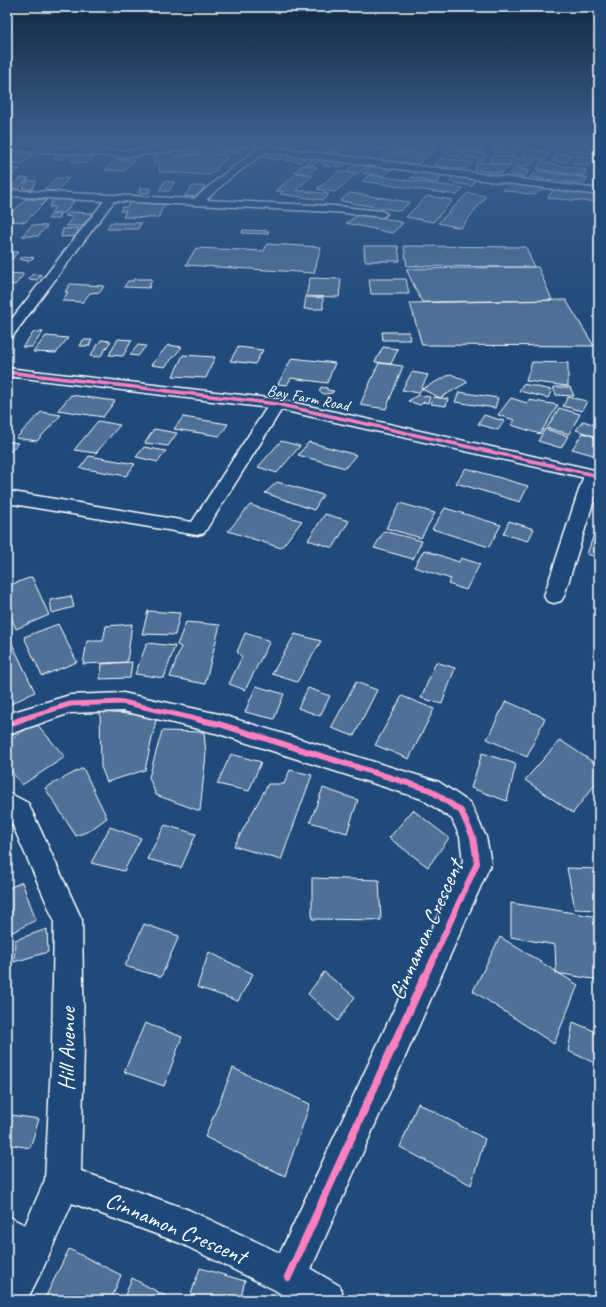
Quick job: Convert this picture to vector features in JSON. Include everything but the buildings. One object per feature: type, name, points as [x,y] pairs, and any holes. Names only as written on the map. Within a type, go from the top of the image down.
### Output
[{"type":"street","points":[[7,334],[107,203]]},
{"type":"street","points":[[216,203],[334,209],[382,214]]},
{"type":"street","name":"Bay Farm Road","points":[[7,372],[277,404],[596,476]]},
{"type":"street","points":[[7,497],[197,529],[277,404]]},
{"type":"street","points":[[554,596],[596,476]]},
{"type":"street","name":"Cinnamon Crescent","points":[[7,725],[12,722],[70,704],[123,702],[219,724],[430,790],[461,811],[473,837],[478,863],[288,1277]]},
{"type":"street","name":"Hill Avenue","points":[[7,804],[19,812],[68,920],[68,1045],[63,1182],[19,1244],[7,1299]]},
{"type":"street","name":"Cinnamon Crescent","points":[[63,1182],[189,1228],[288,1277],[326,1300]]},
{"type":"cycle path","points":[[7,372],[277,404],[599,476]]},
{"type":"cycle path","points":[[7,725],[12,722],[70,704],[123,702],[219,724],[430,790],[461,811],[473,837],[477,863],[288,1277]]}]
